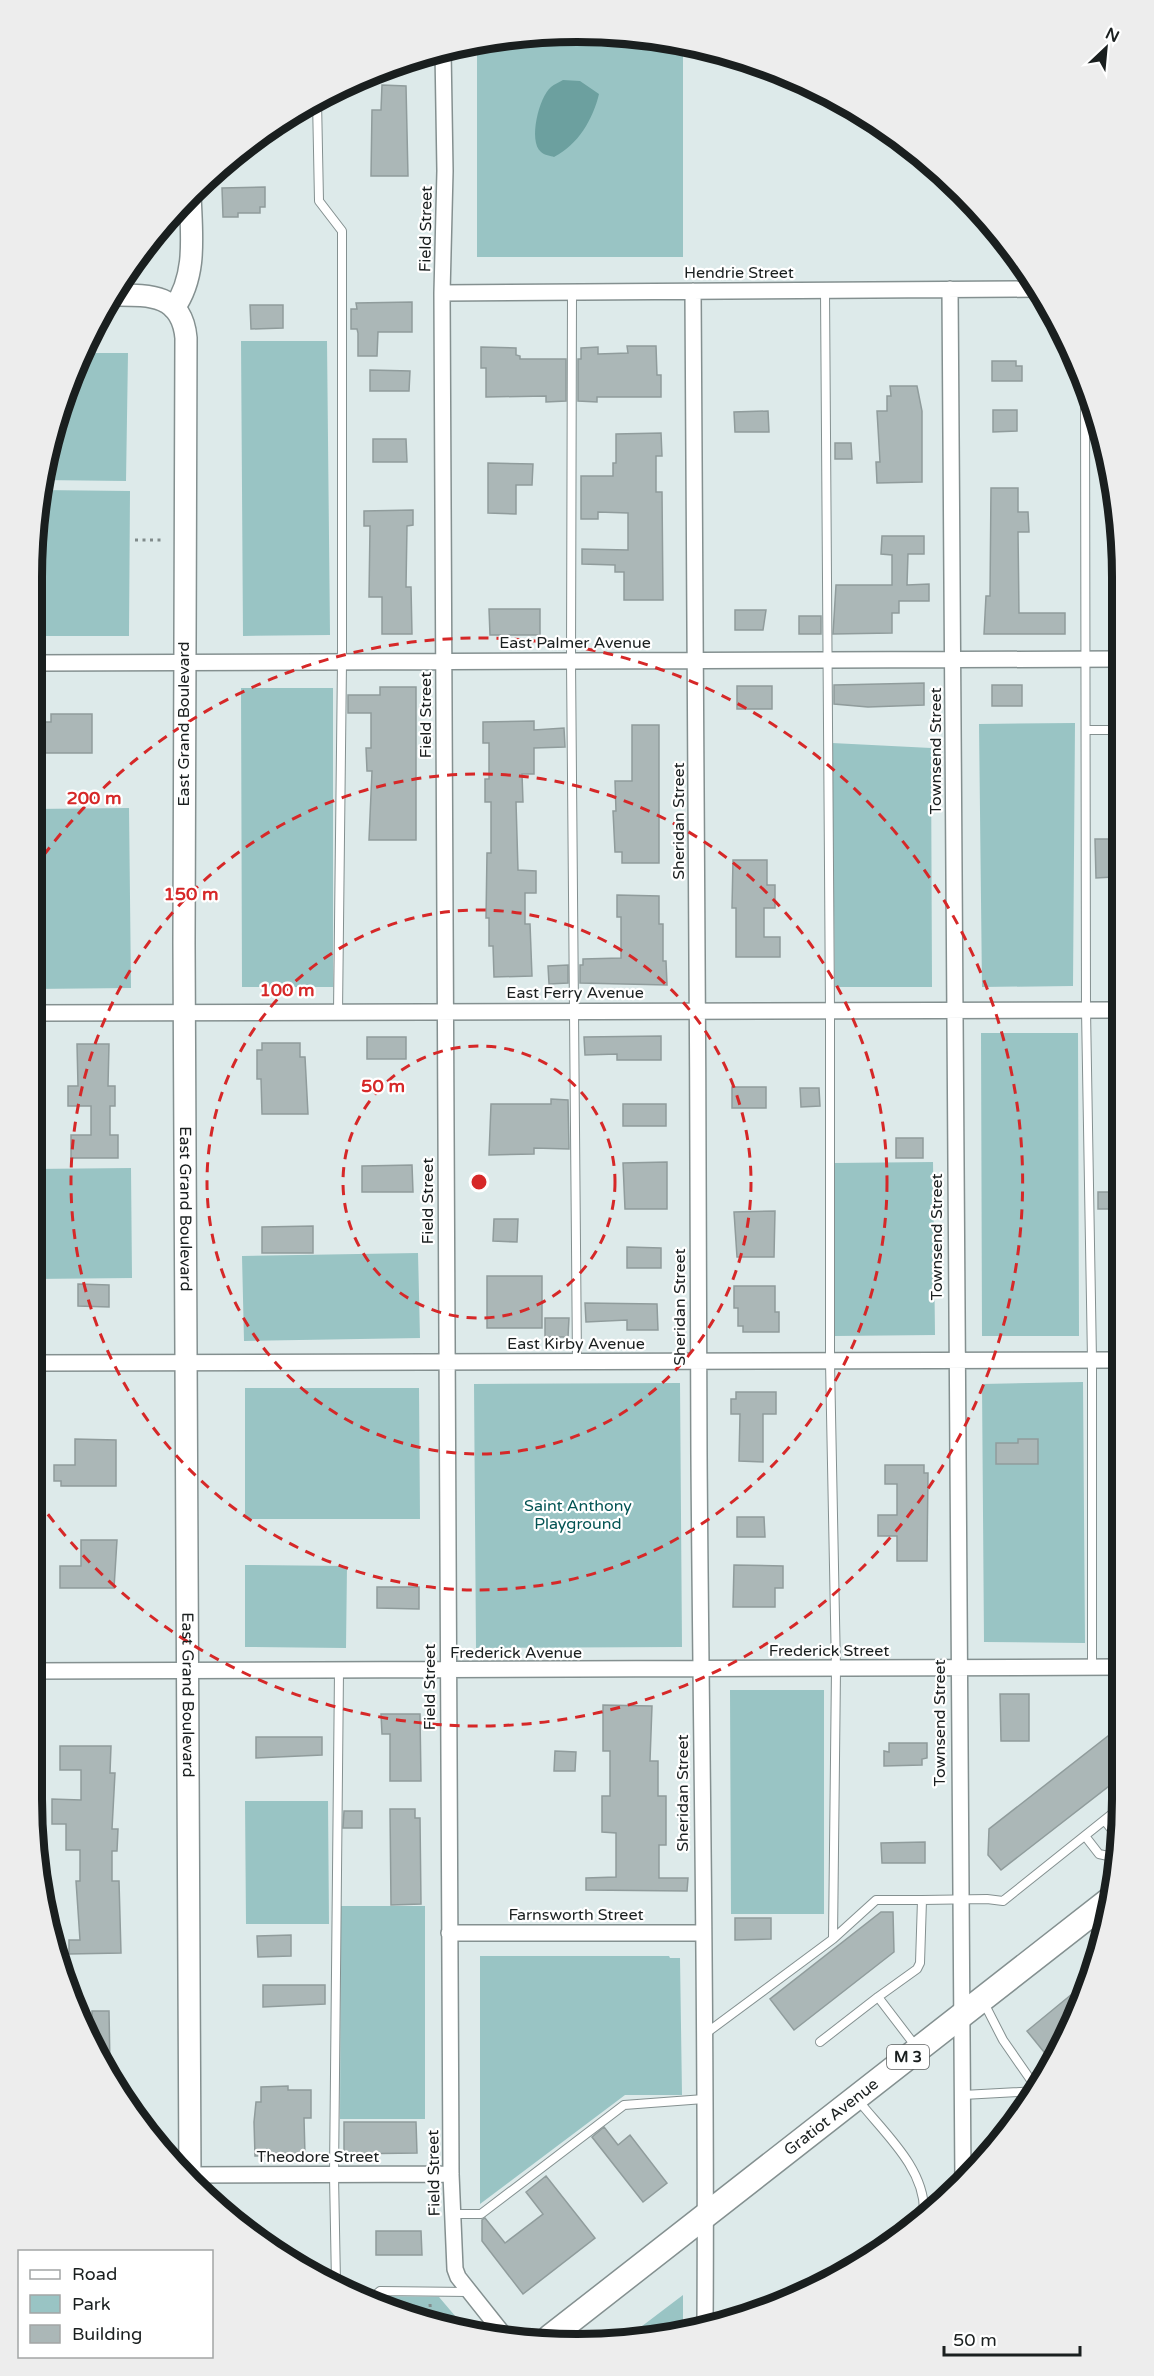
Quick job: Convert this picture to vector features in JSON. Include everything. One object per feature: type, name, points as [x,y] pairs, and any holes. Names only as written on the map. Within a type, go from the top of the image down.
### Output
[{"type":"main road","points":[[123,295],[153,296],[174,308],[189,275],[190,209]]},
{"type":"main road","name":"East Grand Boulevard","points":[[174,308],[182,320],[186,338],[184,662],[188,2166]]},
{"type":"main road","name":"Gratiot Avenue","points":[[555,2333],[1101,1906]]},
{"type":"street","name":"Field Street","points":[[443,59],[446,171],[442,292],[451,2174],[455,2269],[498,2328]]},
{"type":"street","name":"Townsend Street","points":[[950,289],[954,659],[959,1901],[973,2006],[963,2095],[963,2169]]},
{"type":"street","name":"Hendrie Street","points":[[442,292],[1027,289]]},
{"type":"street","name":"Sheridan Street","points":[[693,291],[697,660],[696,1011],[702,1933],[706,2157],[705,2318]]},
{"type":"street","name":"East Palmer Avenue","points":[[42,663],[1112,659]]},
{"type":"street","name":"East Ferry Avenue","points":[[42,1013],[1112,1010]]},
{"type":"street","name":"East Kirby Avenue","points":[[42,1363],[1112,1360]]},
{"type":"street","points":[[958,1668],[1112,1667]]},
{"type":"street","name":"Frederick Street","points":[[701,1670],[958,1668]]},
{"type":"street","name":"Frederick Avenue","points":[[188,1671],[701,1670]]},
{"type":"street","points":[[42,1671],[188,1671]]},
{"type":"street","name":"Farnsworth Street","points":[[450,1934],[702,1933]]},
{"type":"street","name":"Theodore Street","points":[[199,2177],[451,2174]]},
{"type":"lane","points":[[317,110],[319,201],[342,231],[342,662],[338,1012]]},
{"type":"lane","points":[[825,291],[830,1362],[836,1669],[833,1939]]},
{"type":"lane","points":[[572,292],[571,661],[576,1011],[577,1363]]},
{"type":"lane","points":[[1085,409],[1086,1010],[1092,1360],[1092,1668]]},
{"type":"lane","points":[[1086,730],[1112,730]]},
{"type":"lane","points":[[336,2277],[334,2175],[339,1671]]},
{"type":"lane","points":[[703,2035],[833,1939],[876,1900],[987,1899],[1003,1901],[1112,1815]]},
{"type":"lane","points":[[1105,1821],[1111,1829]]},
{"type":"lane","points":[[1085,1836],[1099,1854],[1108,1856]]},
{"type":"lane","points":[[820,2042],[917,1969],[920,1963],[922,1900]]},
{"type":"lane","points":[[878,1997],[918,2049]]},
{"type":"lane","points":[[973,2006],[1003,2040],[1031,2081]]},
{"type":"lane","points":[[963,2095],[1025,2091]]},
{"type":"lane","points":[[856,2098],[915,2172],[924,2206]]},
{"type":"lane","points":[[453,2214],[481,2214],[624,2105],[704,2099]]},
{"type":"lane","points":[[376,2295],[380,2291],[470,2292]]},
{"type":"path","points":[[135,540],[161,540]]},
{"type":"path","points":[[430,2302],[431,2314]]},
{"type":"green space","points":[[577,42],[612,43],[683,52],[683,257],[477,257],[477,51],[542,43]]},
{"type":"green space","points":[[241,341],[327,341],[330,635],[243,636]]},
{"type":"green space","points":[[91,353],[128,353],[126,481],[51,480],[70,405]]},
{"type":"green space","points":[[49,490],[130,491],[129,636],[42,636],[43,542]]},
{"type":"green space","points":[[241,688],[333,688],[333,987],[242,987]]},
{"type":"green space","points":[[1075,723],[1073,986],[982,987],[979,724]]},
{"type":"green space","points":[[832,743],[931,748],[932,987],[835,987]]},
{"type":"green space","points":[[129,808],[131,988],[42,989],[42,809]]},
{"type":"green space","points":[[981,1033],[1078,1033],[1079,1336],[982,1336]]},
{"type":"green space","points":[[933,1162],[935,1335],[835,1336],[835,1163]]},
{"type":"green space","points":[[131,1168],[132,1278],[42,1279],[42,1169]]},
{"type":"green space","points":[[418,1253],[420,1338],[244,1341],[242,1256]]},
{"type":"green space","points":[[1083,1382],[1085,1643],[984,1642],[982,1384]]},
{"type":"green space","name":"Saint Anthony Playground","points":[[680,1383],[682,1647],[476,1648],[474,1384]]},
{"type":"green space","points":[[245,1388],[419,1388],[420,1519],[245,1519]]},
{"type":"green space","points":[[245,1565],[347,1566],[346,1648],[245,1647]]},
{"type":"green space","points":[[730,1690],[824,1690],[824,1914],[731,1914]]},
{"type":"green space","points":[[245,1801],[328,1801],[329,1924],[246,1924]]},
{"type":"green space","points":[[341,1906],[425,1906],[425,2119],[340,2119]]},
{"type":"green space","points":[[480,1956],[669,1956],[680,1958],[682,2095],[625,2095],[480,2204]]},
{"type":"green space","points":[[683,2295],[683,2324],[637,2330]]},
{"type":"green space","points":[[381,2297],[439,2297],[459,2321],[405,2306]]},
{"type":"shaded area","points":[[563,80],[580,81],[599,94],[593,113],[583,130],[570,146],[554,157],[542,153],[537,146],[535,129],[539,109],[547,92]]},
{"type":"building","points":[[382,85],[406,86],[408,176],[371,176],[372,110],[381,110]]},
{"type":"building","points":[[265,187],[265,207],[260,207],[260,213],[238,213],[238,217],[223,217],[222,188]]},
{"type":"building","points":[[412,302],[412,332],[378,332],[377,356],[358,356],[357,329],[351,329],[351,309],[357,309],[356,303]]},
{"type":"building","points":[[250,305],[283,305],[283,328],[251,329]]},
{"type":"building","points":[[627,346],[656,346],[657,375],[661,375],[661,397],[597,397],[597,402],[578,401],[578,359],[581,359],[581,348],[598,347],[598,354],[628,353]]},
{"type":"building","points":[[481,347],[516,348],[516,355],[520,356],[520,359],[566,359],[566,401],[546,402],[546,396],[486,397],[486,368],[481,368]]},
{"type":"building","points":[[992,361],[1016,361],[1016,366],[1022,366],[1022,381],[992,381]]},
{"type":"building","points":[[370,370],[410,371],[409,391],[370,391]]},
{"type":"building","points":[[890,386],[917,386],[922,411],[922,482],[877,483],[876,462],[880,462],[877,411],[887,411],[887,396],[891,396]]},
{"type":"building","points":[[993,410],[1017,410],[1017,431],[993,432]]},
{"type":"building","points":[[768,411],[769,432],[735,432],[734,412]]},
{"type":"building","points":[[661,433],[662,456],[656,456],[656,492],[662,492],[663,600],[624,600],[624,572],[615,572],[615,565],[582,564],[582,549],[628,550],[628,513],[598,512],[598,519],[581,519],[581,476],[613,476],[613,463],[616,463],[616,434]]},
{"type":"building","points":[[373,439],[406,439],[407,462],[373,462]]},
{"type":"building","points":[[835,443],[851,443],[852,459],[835,459]]},
{"type":"building","points":[[488,463],[533,464],[532,485],[516,485],[516,514],[488,513]]},
{"type":"building","points":[[991,488],[1018,488],[1018,512],[1028,512],[1029,532],[1018,532],[1019,613],[1065,613],[1065,634],[984,634],[986,596],[990,596]]},
{"type":"building","points":[[413,510],[413,525],[407,526],[406,587],[411,587],[412,634],[382,634],[382,597],[369,597],[370,526],[364,526],[364,511]]},
{"type":"building","points":[[882,536],[924,536],[924,554],[908,554],[907,585],[929,584],[929,601],[899,601],[899,613],[892,613],[892,633],[833,634],[836,585],[892,585],[892,555],[881,554]]},
{"type":"building","points":[[489,609],[540,609],[540,635],[490,635]]},
{"type":"building","points":[[735,610],[766,610],[763,630],[735,630]]},
{"type":"building","points":[[799,616],[821,616],[821,634],[799,634]]},
{"type":"building","points":[[924,683],[924,705],[868,707],[834,704],[834,685]]},
{"type":"building","points":[[992,685],[1022,685],[1022,706],[992,706]]},
{"type":"building","points":[[737,686],[772,686],[772,709],[737,709]]},
{"type":"building","points":[[380,687],[416,687],[416,840],[369,840],[372,771],[367,771],[366,748],[371,748],[371,713],[348,713],[348,695],[380,695]]},
{"type":"building","points":[[51,714],[92,714],[92,753],[42,753],[42,722],[51,722]]},
{"type":"building","points":[[534,721],[534,730],[564,728],[565,747],[534,748],[534,774],[522,774],[523,802],[516,802],[518,870],[536,871],[536,893],[525,893],[525,924],[530,924],[532,976],[494,977],[493,946],[489,946],[489,918],[486,918],[487,853],[491,853],[491,802],[485,802],[485,779],[489,779],[489,743],[483,743],[483,722]]},
{"type":"building","points":[[632,725],[659,725],[659,863],[622,863],[622,852],[615,852],[613,811],[616,811],[615,781],[632,781]]},
{"type":"building","points":[[1095,839],[1112,839],[1112,877],[1096,878]]},
{"type":"building","points":[[733,860],[767,860],[767,885],[775,885],[775,908],[764,908],[764,937],[780,937],[780,957],[736,957],[736,908],[732,908]]},
{"type":"building","points":[[617,895],[659,896],[659,924],[663,924],[663,961],[666,961],[667,985],[580,983],[580,965],[583,965],[583,959],[621,958],[621,917],[617,917]]},
{"type":"building","points":[[568,965],[568,983],[549,984],[548,966]]},
{"type":"building","points":[[661,1036],[661,1060],[617,1060],[617,1054],[585,1055],[584,1037]]},
{"type":"building","points":[[367,1037],[406,1037],[406,1059],[367,1059]]},
{"type":"building","points":[[262,1043],[300,1043],[300,1057],[305,1057],[308,1114],[262,1114],[261,1079],[257,1079],[257,1050],[262,1050]]},
{"type":"building","points":[[77,1044],[109,1044],[108,1086],[115,1086],[115,1106],[110,1106],[110,1135],[118,1135],[118,1158],[71,1158],[71,1135],[91,1135],[91,1106],[68,1106],[68,1086],[78,1086]]},
{"type":"building","points":[[732,1087],[766,1087],[766,1108],[732,1108]]},
{"type":"building","points":[[800,1088],[819,1088],[820,1106],[801,1107]]},
{"type":"building","points":[[551,1099],[568,1100],[569,1149],[534,1148],[534,1154],[489,1155],[491,1104],[551,1104]]},
{"type":"building","points":[[623,1104],[666,1104],[666,1126],[623,1126]]},
{"type":"building","points":[[896,1138],[923,1138],[923,1158],[896,1158]]},
{"type":"building","points":[[667,1162],[667,1209],[625,1209],[623,1163]]},
{"type":"building","points":[[412,1165],[413,1192],[362,1192],[362,1166]]},
{"type":"building","points":[[1098,1192],[1112,1192],[1112,1209],[1098,1209]]},
{"type":"building","points":[[775,1211],[774,1257],[737,1257],[734,1212]]},
{"type":"building","points":[[494,1219],[518,1219],[517,1242],[493,1241]]},
{"type":"building","points":[[313,1226],[313,1253],[262,1253],[262,1227]]},
{"type":"building","points":[[627,1247],[661,1248],[661,1268],[627,1268]]},
{"type":"building","points":[[487,1276],[542,1276],[542,1328],[487,1328]]},
{"type":"building","points":[[78,1284],[109,1285],[109,1307],[78,1306]]},
{"type":"building","points":[[734,1286],[775,1286],[775,1312],[779,1312],[779,1332],[743,1332],[743,1326],[738,1326],[738,1308],[734,1308]]},
{"type":"building","points":[[585,1303],[657,1304],[658,1330],[627,1330],[627,1320],[586,1322]]},
{"type":"building","points":[[545,1318],[569,1318],[568,1337],[545,1337]]},
{"type":"building","points":[[736,1392],[776,1392],[776,1414],[763,1414],[763,1462],[739,1461],[740,1414],[731,1414],[731,1399],[736,1399]]},
{"type":"building","points":[[75,1439],[116,1440],[116,1486],[61,1486],[61,1481],[54,1481],[54,1465],[75,1465]]},
{"type":"building","points":[[1018,1439],[1038,1439],[1038,1464],[996,1464],[996,1443],[1018,1443]]},
{"type":"building","points":[[885,1465],[924,1465],[924,1473],[928,1473],[927,1561],[897,1561],[897,1536],[878,1536],[878,1515],[897,1515],[897,1484],[885,1484]]},
{"type":"building","points":[[737,1517],[764,1517],[765,1537],[737,1537]]},
{"type":"building","points":[[81,1540],[117,1540],[114,1588],[60,1588],[60,1566],[81,1566]]},
{"type":"building","points":[[734,1565],[783,1566],[783,1588],[775,1588],[775,1607],[733,1607]]},
{"type":"building","points":[[377,1587],[419,1587],[419,1609],[377,1608]]},
{"type":"building","points":[[1000,1694],[1029,1694],[1029,1741],[1001,1741]]},
{"type":"building","points":[[603,1705],[652,1706],[650,1761],[658,1761],[658,1796],[666,1796],[666,1845],[659,1845],[659,1878],[688,1878],[687,1891],[586,1890],[586,1878],[616,1877],[616,1833],[602,1832],[602,1796],[610,1796],[610,1751],[603,1751]]},
{"type":"building","points":[[381,1714],[420,1714],[421,1781],[390,1781],[390,1734],[382,1734]]},
{"type":"building","points":[[1112,1733],[1112,1784],[1001,1870],[988,1855],[989,1829]]},
{"type":"building","points":[[256,1737],[322,1737],[322,1755],[256,1758]]},
{"type":"building","points":[[889,1743],[927,1743],[927,1758],[922,1759],[922,1765],[884,1766],[884,1751],[889,1752]]},
{"type":"building","points":[[60,1746],[111,1746],[110,1773],[115,1773],[112,1829],[118,1829],[117,1851],[112,1851],[112,1881],[119,1881],[121,1953],[69,1954],[69,1940],[80,1940],[76,1881],[80,1881],[80,1850],[66,1850],[66,1824],[52,1824],[52,1799],[81,1800],[81,1770],[60,1770]]},
{"type":"building","points":[[555,1751],[576,1752],[575,1771],[554,1771]]},
{"type":"building","points":[[390,1809],[415,1809],[415,1818],[420,1818],[421,1904],[391,1905]]},
{"type":"building","points":[[344,1811],[362,1811],[362,1828],[343,1828]]},
{"type":"building","points":[[925,1842],[925,1863],[882,1863],[881,1843]]},
{"type":"building","points":[[881,1912],[893,1912],[894,1952],[794,2030],[770,1999]]},
{"type":"building","points":[[735,1918],[771,1918],[771,1939],[735,1940]]},
{"type":"building","points":[[291,1935],[291,1956],[258,1957],[257,1936]]},
{"type":"building","points":[[263,1985],[325,1985],[325,2004],[263,2007]]},
{"type":"building","points":[[1076,1990],[1046,2055],[1027,2031]]},
{"type":"building","points":[[92,2011],[109,2011],[110,2059],[97,2036],[92,2021]]},
{"type":"building","points":[[288,2086],[288,2090],[311,2090],[311,2118],[304,2118],[305,2155],[255,2156],[254,2122],[256,2102],[261,2102],[261,2087]]},
{"type":"building","points":[[344,2122],[416,2122],[417,2153],[344,2154]]},
{"type":"building","points":[[604,2127],[618,2145],[630,2135],[667,2183],[643,2202],[592,2137]]},
{"type":"building","points":[[546,2176],[595,2238],[523,2294],[482,2241],[482,2220],[485,2218],[505,2243],[543,2214],[526,2192]]},
{"type":"building","points":[[376,2231],[421,2231],[422,2255],[376,2255]]}]
